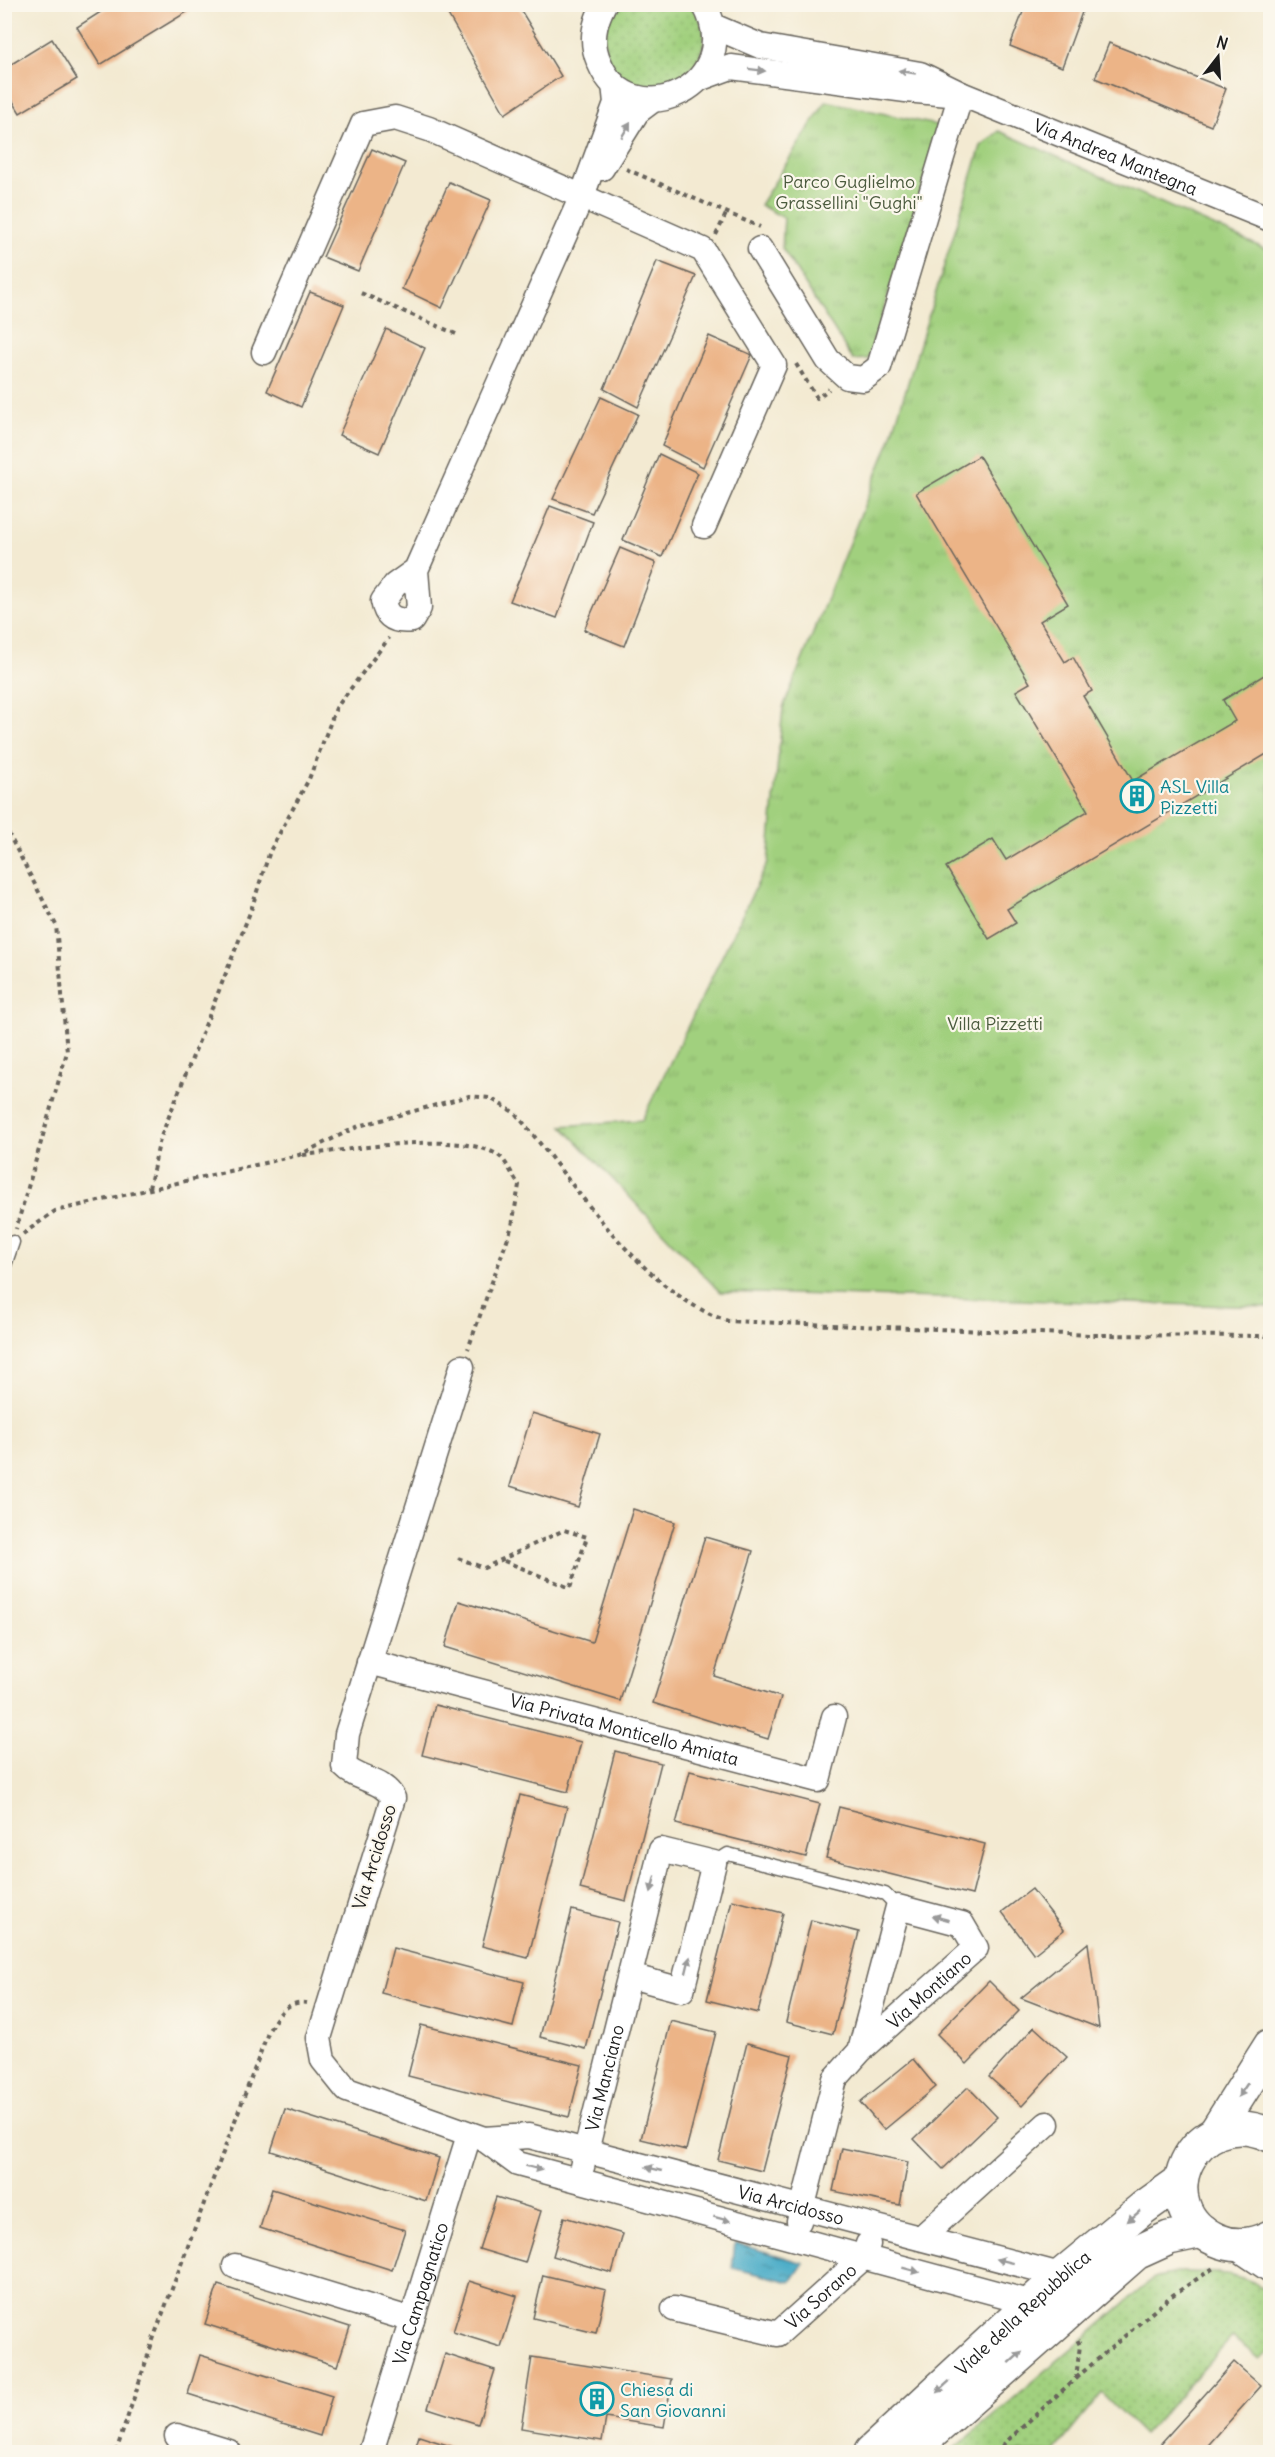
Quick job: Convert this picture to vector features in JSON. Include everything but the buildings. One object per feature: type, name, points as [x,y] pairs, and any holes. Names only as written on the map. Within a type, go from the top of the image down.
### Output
[{"type":"main road","points":[[1215,2133],[1270,2046]]},
{"type":"main road","points":[[1218,2246],[1184,2206],[1181,2181],[1189,2157],[1196,2146],[1215,2133],[1244,2127],[1270,2135]]},
{"type":"main road","name":"Viale della Repubblica","points":[[871,2452],[1035,2303],[1062,2275],[1143,2208],[1181,2181]]},
{"type":"main road","name":"Viale della Repubblica","points":[[910,2452],[1070,2321],[1096,2285],[1136,2253],[1169,2238],[1218,2246],[1259,2242],[1270,2237]]},
{"type":"street","points":[[604,4],[597,18],[593,35],[595,54],[602,70],[614,84],[639,98],[653,99]]},
{"type":"street","points":[[701,78],[714,50],[709,15]]},
{"type":"street","name":"Via Andrea Mantegna","points":[[709,15],[760,46],[920,74],[961,94],[1270,219]]},
{"type":"street","name":"Via Andrea Mantegna","points":[[653,99],[679,94],[701,78],[731,67],[906,90],[961,94]]},
{"type":"street","points":[[400,622],[390,617],[385,611],[383,601],[395,585],[416,570],[582,196],[616,103],[614,84]]},
{"type":"street","points":[[760,249],[828,360],[847,377],[863,379],[879,367],[961,94]]},
{"type":"street","points":[[582,196],[608,161],[637,112],[653,99]]},
{"type":"street","points":[[264,352],[363,124],[394,117],[429,129],[703,250],[774,365],[704,526]]},
{"type":"street","name":"Via Arcidosso","points":[[462,1367],[347,1734],[344,1766],[350,1773],[381,1785],[393,1798],[319,2038],[323,2060],[347,2090],[477,2137],[518,2164],[1035,2303],[1070,2321]]},
{"type":"street","name":"Via Privata Monticello Amiata","points":[[369,1662],[818,1780],[834,1717]]},
{"type":"street","name":"Via Manciano","points":[[578,2181],[662,1850],[714,1863]]},
{"type":"street","points":[[630,1976],[682,1990],[714,1863]]},
{"type":"street","name":"Via Montiano","points":[[794,2239],[836,2079],[860,2051],[976,1947],[962,1924],[898,1907],[860,2051]]},
{"type":"street","points":[[921,2238],[1047,2124]]},
{"type":"street","name":"Via Arcidosso","points":[[477,2137],[529,2136],[803,2206],[1096,2285]]},
{"type":"street","name":"Via Campagnatico","points":[[371,2452],[412,2320],[477,2137]]},
{"type":"street","name":"Via Sorano","points":[[674,2309],[778,2334],[864,2257],[873,2225]]},
{"type":"street","points":[[1218,2246],[1270,2270]]},
{"type":"street","points":[[234,2266],[412,2320]]},
{"type":"street","points":[[177,2436],[229,2452]]},
{"type":"lane","points":[[4,1268],[13,1242]]},
{"type":"lane","points":[[714,1863],[728,1854],[885,1894],[898,1907]]},
{"type":"path","points":[[608,161],[772,232],[760,249]]},
{"type":"path","points":[[361,293],[456,334]]},
{"type":"path","points":[[149,1188],[159,1139],[251,910],[270,851],[309,779],[336,708],[400,622]]},
{"type":"path","points":[[4,825],[56,925],[67,1052],[13,1242]]},
{"type":"path","points":[[299,1155],[359,1126],[469,1096],[490,1098],[515,1113],[627,1249],[683,1300],[704,1314],[729,1321],[1092,1335],[1270,1336]]},
{"type":"path","points":[[13,1242],[55,1211],[299,1155],[427,1142],[470,1146],[499,1155],[519,1185],[512,1226],[462,1367]]},
{"type":"path","points":[[458,1558],[484,1568],[564,1530],[587,1537],[570,1588],[502,1560]]},
{"type":"path","points":[[116,2452],[154,2334],[269,2030],[280,2012],[292,2004],[303,2002],[327,2009]]},
{"type":"path","points":[[995,2452],[1170,2297],[1218,2246]]},
{"type":"path","points":[[1070,2321],[1080,2345],[1076,2378]]},
{"type":"green space","points":[[689,4],[702,28],[702,49],[692,67],[675,80],[654,86],[633,84],[616,72],[605,43],[609,19],[617,5]]},
{"type":"green space","name":"Parco Guglielmo Grassellini \"Gughi\"","points":[[826,101],[941,126],[868,359],[853,360],[782,248],[784,218],[760,205]]},
{"type":"green space","name":"Villa Pizzetti","points":[[999,131],[1270,251],[1270,1307],[720,1292],[562,1126],[642,1120],[768,862],[783,708],[890,441],[981,146]]},
{"type":"green space","points":[[1181,2272],[1229,2274],[1261,2286],[1270,2294],[1270,2349],[1260,2359],[1232,2337],[1144,2435],[1102,2393],[1054,2452],[951,2452],[1154,2278]]},
{"type":"water","points":[[735,2243],[804,2263],[791,2282],[732,2268]]},
{"type":"place","name":"ASL Villa Pizzetti","points":[[1137,796]]},
{"type":"place","name":"Chiesa di San Giovanni","points":[[597,2399]]}]
